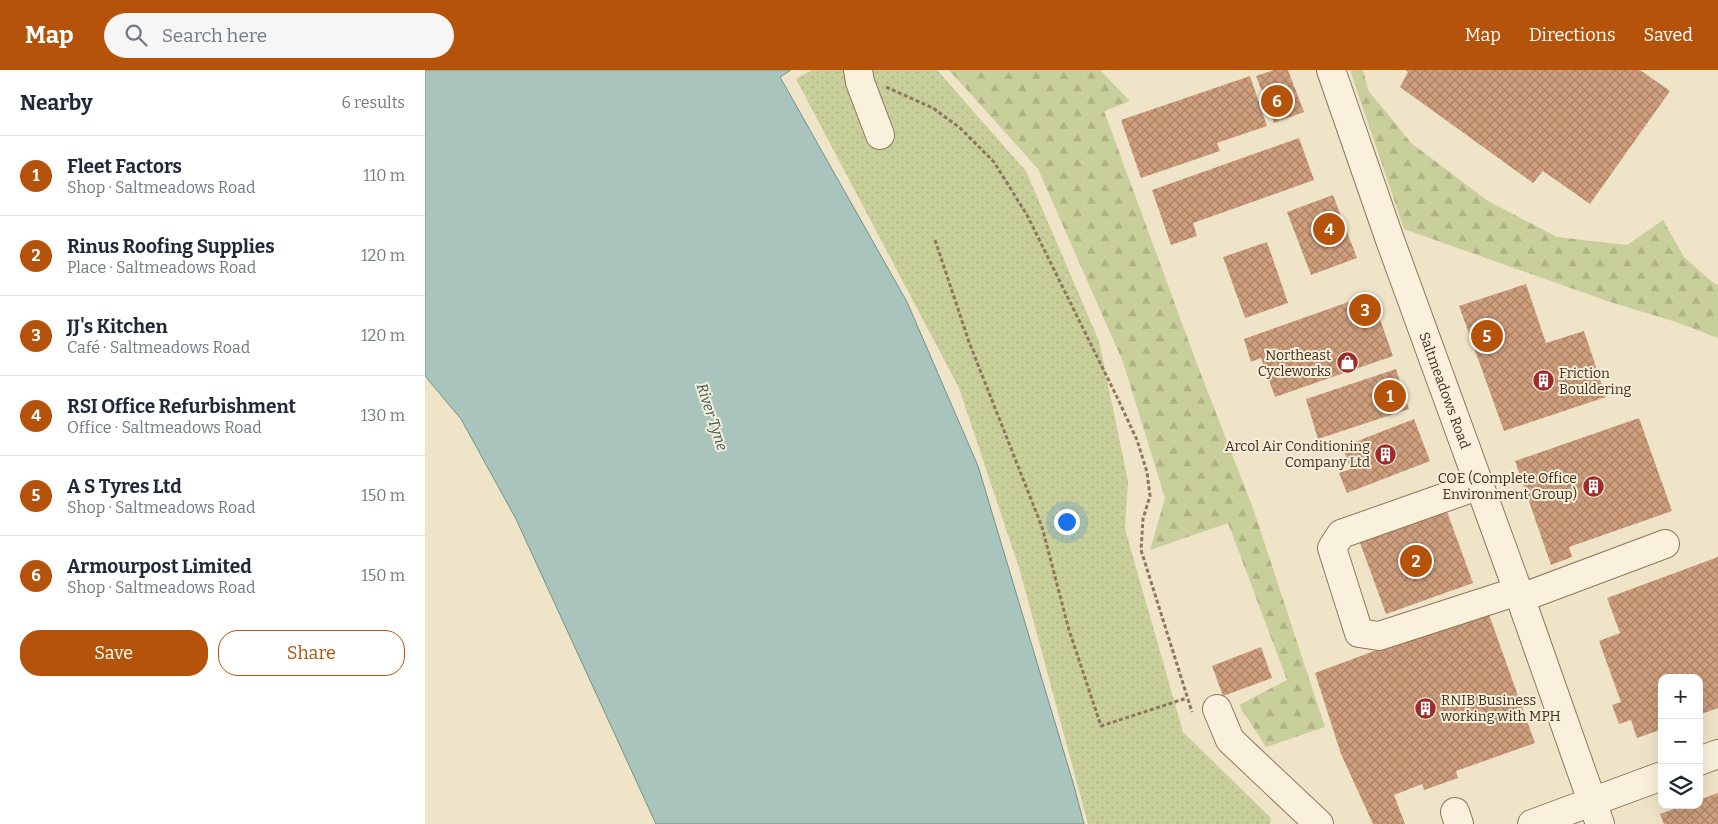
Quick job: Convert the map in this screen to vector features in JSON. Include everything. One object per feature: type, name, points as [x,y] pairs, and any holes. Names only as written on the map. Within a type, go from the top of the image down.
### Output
[{"type":"street","name":"Saltmeadows Road","points":[[1331,70],[1390,240],[1520,594],[1596,813]]},
{"type":"street","points":[[859,76],[880,135]]},
{"type":"street","points":[[1480,485],[1341,534],[1332,548],[1359,633],[1379,636],[1520,594],[1665,544]]},
{"type":"street","points":[[1205,711],[1230,740],[1308,820]]},
{"type":"street","points":[[1703,760],[1718,754]]},
{"type":"street","points":[[1532,824],[1596,813],[1658,778]]},
{"type":"path","points":[[859,76],[933,108],[960,128],[994,162],[1027,215],[1137,440],[1147,472],[1150,496],[1143,519],[1141,550],[1187,698],[1205,711]]},
{"type":"path","points":[[935,240],[969,342],[1042,527],[1069,630],[1101,726],[1187,698]]},
{"type":"green space","points":[[812,70],[937,70],[1026,171],[1099,341],[1128,481],[1125,529],[1183,732],[1271,818],[1270,824],[1088,824],[1020,571],[959,388],[796,79]]},
{"type":"green space","points":[[949,70],[1100,70],[1130,101],[1104,111],[1197,364],[1254,511],[1325,727],[1266,747],[1239,705],[1287,680],[1228,523],[1150,550],[1165,498],[1123,362],[1038,169]]},
{"type":"green space","points":[[1350,70],[1363,70],[1368,90],[1411,143],[1488,201],[1557,237],[1627,245],[1663,220],[1684,257],[1718,285],[1718,338],[1404,229]]},
{"type":"water","name":"River Tyne","points":[[425,70],[791,70],[780,77],[907,302],[978,466],[1084,824],[656,824],[516,519],[461,419],[425,376]]},
{"type":"building","points":[[1274,70],[1288,70],[1304,112],[1274,123],[1256,76]]},
{"type":"building","points":[[1405,70],[1640,70],[1670,91],[1590,204],[1543,171],[1533,183],[1400,87],[1408,72]]},
{"type":"building","points":[[1250,76],[1267,126],[1217,143],[1220,151],[1141,178],[1121,120]]},
{"type":"building","points":[[1299,138],[1314,180],[1193,223],[1197,236],[1171,245],[1152,190]]},
{"type":"building","points":[[1333,195],[1357,258],[1311,275],[1287,212]]},
{"type":"building","points":[[1267,242],[1288,303],[1245,318],[1223,257]]},
{"type":"building","name":"Friction Bouldering","points":[[1526,284],[1546,343],[1584,331],[1606,397],[1504,431],[1459,306]]},
{"type":"building","points":[[1371,294],[1393,356],[1275,397],[1261,358],[1251,362],[1244,339]]},
{"type":"building","points":[[1396,369],[1409,409],[1318,439],[1306,399]]},
{"type":"building","name":"COE (Complete Office Environment Group)","points":[[1639,418],[1672,511],[1569,547],[1572,557],[1551,565],[1515,461]]},
{"type":"building","name":"Arcol Air Conditioning Company Ltd","points":[[1414,419],[1430,461],[1347,493],[1339,473],[1351,469],[1342,447]]},
{"type":"building","points":[[1446,509],[1473,583],[1386,614],[1359,540]]},
{"type":"building","points":[[1718,557],[1718,708],[1703,714],[1703,674],[1658,674],[1658,730],[1637,738],[1631,720],[1619,724],[1612,705],[1621,702],[1599,641],[1620,633],[1607,598]]},
{"type":"building","name":"RNIB Business working with MPH","points":[[1487,609],[1535,743],[1456,771],[1458,778],[1424,790],[1422,784],[1394,795],[1405,824],[1373,824],[1341,754],[1315,673]]},
{"type":"building","points":[[1261,647],[1272,678],[1223,696],[1212,666]]},
{"type":"building","points":[[1718,793],[1718,824],[1664,824],[1660,814],[1673,809],[1703,809],[1703,799]]},
{"type":"place","name":"Armourpost Limited","points":[[1277,101]]},
{"type":"place","name":"RSI Office Refurbishment","points":[[1329,229]]},
{"type":"place","name":"JJ's Kitchen","points":[[1365,310]]},
{"type":"place","name":"A S Tyres Ltd","points":[[1487,336]]},
{"type":"place","name":"Northeast Cycleworks","points":[[1347,363]]},
{"type":"place","name":"Friction Bouldering","points":[[1543,381]]},
{"type":"place","name":"Fleet Factors","points":[[1390,396]]},
{"type":"place","name":"Arcol Air Conditioning Company Ltd","points":[[1386,454]]},
{"type":"place","name":"COE (Complete Office Environment Group)","points":[[1593,486]]},
{"type":"place","name":"Rinus Roofing Supplies","points":[[1416,561]]},
{"type":"place","name":"RNIB Business working with MPH","points":[[1425,708]]}]
